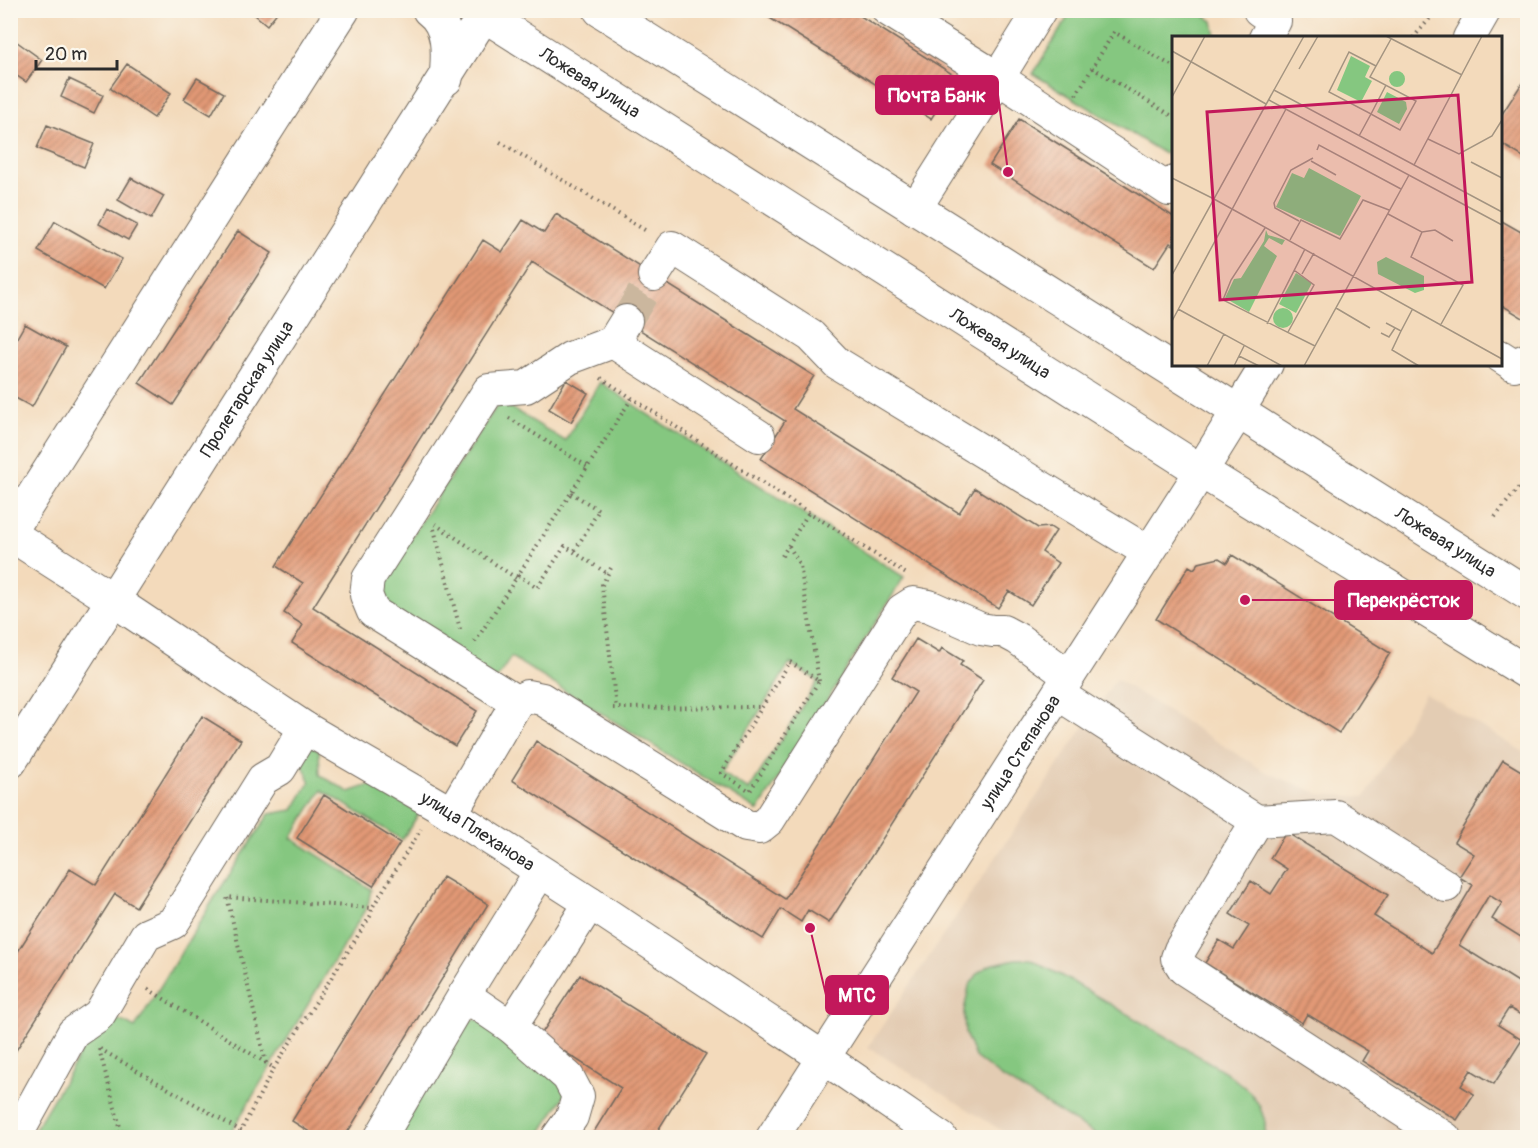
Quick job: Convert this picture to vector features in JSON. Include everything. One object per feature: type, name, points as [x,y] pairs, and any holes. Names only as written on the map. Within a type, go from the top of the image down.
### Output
[{"type":"main road","points":[[10,533],[343,10]]},
{"type":"main road","points":[[429,10],[445,31],[448,51],[446,79]]},
{"type":"main road","name":"Ложевая улица","points":[[600,10],[1527,594]]},
{"type":"main road","name":"Пролетарская улица","points":[[10,762],[446,79],[480,13]]},
{"type":"main road","name":"Ложевая улица","points":[[480,13],[1201,471],[1527,673]]},
{"type":"main road","name":"улица Степанова","points":[[1201,471],[1237,412]]},
{"type":"main road","name":"улица Плеханова","points":[[10,533],[113,600]]},
{"type":"street","points":[[888,10],[1169,189],[1172,184]]},
{"type":"street","points":[[915,209],[1040,10]]},
{"type":"street","points":[[1259,10],[1275,21],[1266,36]]},
{"type":"street","points":[[1470,36],[1485,10]]},
{"type":"street","points":[[654,275],[672,247],[811,336],[837,363],[1148,552]]},
{"type":"street","points":[[517,702],[463,660],[373,612],[366,595],[368,579],[489,390],[526,387],[570,358],[619,332],[759,436]]},
{"type":"street","points":[[1502,357],[1514,364],[1527,359]]},
{"type":"street","name":"улица Степанова","points":[[1237,412],[1266,366]]},
{"type":"street","name":"улица Степанова","points":[[772,1137],[1201,471]]},
{"type":"street","name":"улица Плеханова","points":[[113,600],[305,728],[443,809],[590,903],[941,1137]]},
{"type":"street","points":[[443,809],[517,702],[527,696],[542,699],[746,826],[759,828],[769,820],[902,610],[913,603],[929,606],[981,629],[1003,631],[1018,639],[1063,685],[1257,821],[1336,816],[1446,886]]},
{"type":"street","points":[[15,1137],[86,1041],[146,935],[173,923],[263,779],[280,769],[305,728]]},
{"type":"street","points":[[1257,821],[1180,950],[1177,957],[1184,969],[1445,1137]]},
{"type":"street","points":[[380,1137],[540,872]]},
{"type":"street","points":[[511,1027],[590,903]]},
{"type":"street","points":[[464,995],[511,1027],[568,1077],[578,1096],[572,1117],[557,1137]]},
{"type":"path","points":[[1415,36],[1437,10]]},
{"type":"path","points":[[1172,66],[1114,32],[1092,68],[1172,116]]},
{"type":"path","points":[[500,142],[672,247]]},
{"type":"path","points":[[570,358],[919,582],[929,606]]},
{"type":"path","points":[[463,660],[632,398]]},
{"type":"path","points":[[482,401],[588,467]]},
{"type":"path","points":[[1495,517],[1527,476]]},
{"type":"path","points":[[571,493],[599,510],[574,552]]},
{"type":"path","points":[[782,556],[809,512]]},
{"type":"path","points":[[463,660],[432,522],[537,588],[565,546],[608,574]]},
{"type":"path","points":[[789,546],[800,565],[819,681],[750,791],[721,773],[790,662],[819,681]]},
{"type":"path","points":[[611,568],[602,585],[616,708]]},
{"type":"path","points":[[604,708],[762,707]]},
{"type":"path","points":[[237,1137],[274,1068],[370,915],[372,908],[443,809]]},
{"type":"path","points":[[266,1063],[227,897],[372,908]]},
{"type":"path","points":[[124,974],[274,1068]]},
{"type":"path","points":[[86,1041],[253,1137]]},
{"type":"path","points":[[86,1041],[123,1137]]},
{"type":"shaded area","points":[[1116,679],[1266,772],[1320,794],[1365,797],[1425,693],[1527,754],[1527,1137],[1012,1137],[868,1047]]},
{"type":"green space","points":[[1072,10],[1197,11],[1213,21],[1216,36],[1172,36],[1172,143],[1165,154],[1033,74]]},
{"type":"green space","points":[[600,382],[904,577],[758,811],[511,657],[496,680],[378,606],[376,591],[500,401],[565,441]],"holes":[[[790,663],[818,681],[749,790],[721,773]]]},
{"type":"green space","points":[[310,745],[319,750],[320,775],[349,792],[376,783],[420,812],[402,840],[322,790],[291,838],[371,889],[368,905],[228,1137],[34,1138],[35,1129],[95,1029],[111,1019],[135,1028],[218,892],[269,814],[293,810],[310,781],[301,761]]},
{"type":"green space","points":[[1016,959],[1030,959],[1071,981],[1226,1072],[1250,1092],[1259,1105],[1265,1121],[1265,1137],[1100,1137],[1001,1077],[975,1057],[965,1033],[964,1011],[969,986],[979,972],[990,965]]},
{"type":"green space","points":[[472,1019],[482,1020],[568,1090],[538,1137],[395,1138],[464,1026]]},
{"type":"building","points":[[249,10],[279,10],[267,25]]},
{"type":"building","points":[[757,10],[851,10],[957,77],[931,119]]},
{"type":"building","points":[[13,39],[42,60],[26,82],[10,71],[10,43]]},
{"type":"building","points":[[127,64],[171,93],[154,118],[110,88]]},
{"type":"building","points":[[1528,74],[1528,160],[1502,144],[1502,114]]},
{"type":"building","points":[[197,78],[224,93],[211,115],[184,99]]},
{"type":"building","points":[[69,79],[103,95],[94,113],[61,97]]},
{"type":"building","points":[[1019,119],[1172,216],[1172,244],[1170,243],[1154,268],[990,165]]},
{"type":"building","points":[[47,125],[94,144],[84,167],[37,148]]},
{"type":"building","points":[[131,178],[164,196],[151,219],[118,200]]},
{"type":"building","points":[[107,209],[137,225],[128,240],[99,224]]},
{"type":"building","points":[[556,214],[814,376],[793,409],[959,513],[975,488],[1038,528],[1050,527],[1056,531],[1042,552],[1058,563],[1031,605],[1009,591],[998,608],[761,459],[785,421],[532,262],[313,607],[477,711],[455,746],[292,643],[303,625],[284,613],[303,583],[276,566],[483,240],[502,252],[523,220],[544,233]]},
{"type":"building","points":[[55,221],[122,259],[104,289],[38,251]]},
{"type":"building","points":[[1502,221],[1521,232],[1528,221],[1528,321],[1502,305]]},
{"type":"building","points":[[238,231],[272,253],[173,405],[139,383]]},
{"type":"building","points":[[25,324],[66,347],[32,407],[10,395],[10,350]]},
{"type":"building","points":[[566,380],[588,393],[571,422],[549,409]]},
{"type":"building","points":[[1232,555],[1390,653],[1339,733],[1156,619],[1189,566],[1194,569],[1199,563],[1219,558],[1227,563]]},
{"type":"building","points":[[916,639],[939,653],[942,648],[963,661],[960,665],[983,680],[829,923],[808,910],[801,922],[781,909],[763,939],[512,780],[536,741],[785,899],[916,692],[892,677]]},
{"type":"building","points":[[202,716],[241,740],[136,907],[115,894],[10,1060],[10,964],[70,869],[96,885]]},
{"type":"building","points":[[1503,760],[1528,775],[1528,933],[1524,939],[1492,919],[1502,903],[1489,895],[1459,945],[1528,988],[1528,1005],[1521,1015],[1509,1008],[1498,1025],[1522,1040],[1494,1084],[1471,1070],[1461,1086],[1474,1094],[1457,1120],[1362,1061],[1368,1051],[1307,1014],[1302,1023],[1205,963],[1219,940],[1234,949],[1249,926],[1230,914],[1251,881],[1271,894],[1287,869],[1270,858],[1286,832],[1388,895],[1374,916],[1432,953],[1473,885],[1459,877],[1474,854],[1454,842]]},
{"type":"building","points":[[324,795],[400,843],[373,886],[297,838]]},
{"type":"building","points":[[443,877],[488,904],[344,1138],[319,1138],[292,1121]]},
{"type":"building","points":[[580,975],[706,1054],[653,1138],[590,1138],[621,1088],[540,1036]]},
{"type":"tunnel","points":[[626,321],[654,275]]},
{"type":"place","name":"Почта Банк","points":[[1008,172]]},
{"type":"place","name":"Перекрёсток","points":[[1245,600]]},
{"type":"place","name":"МТС","points":[[810,928]]}]
